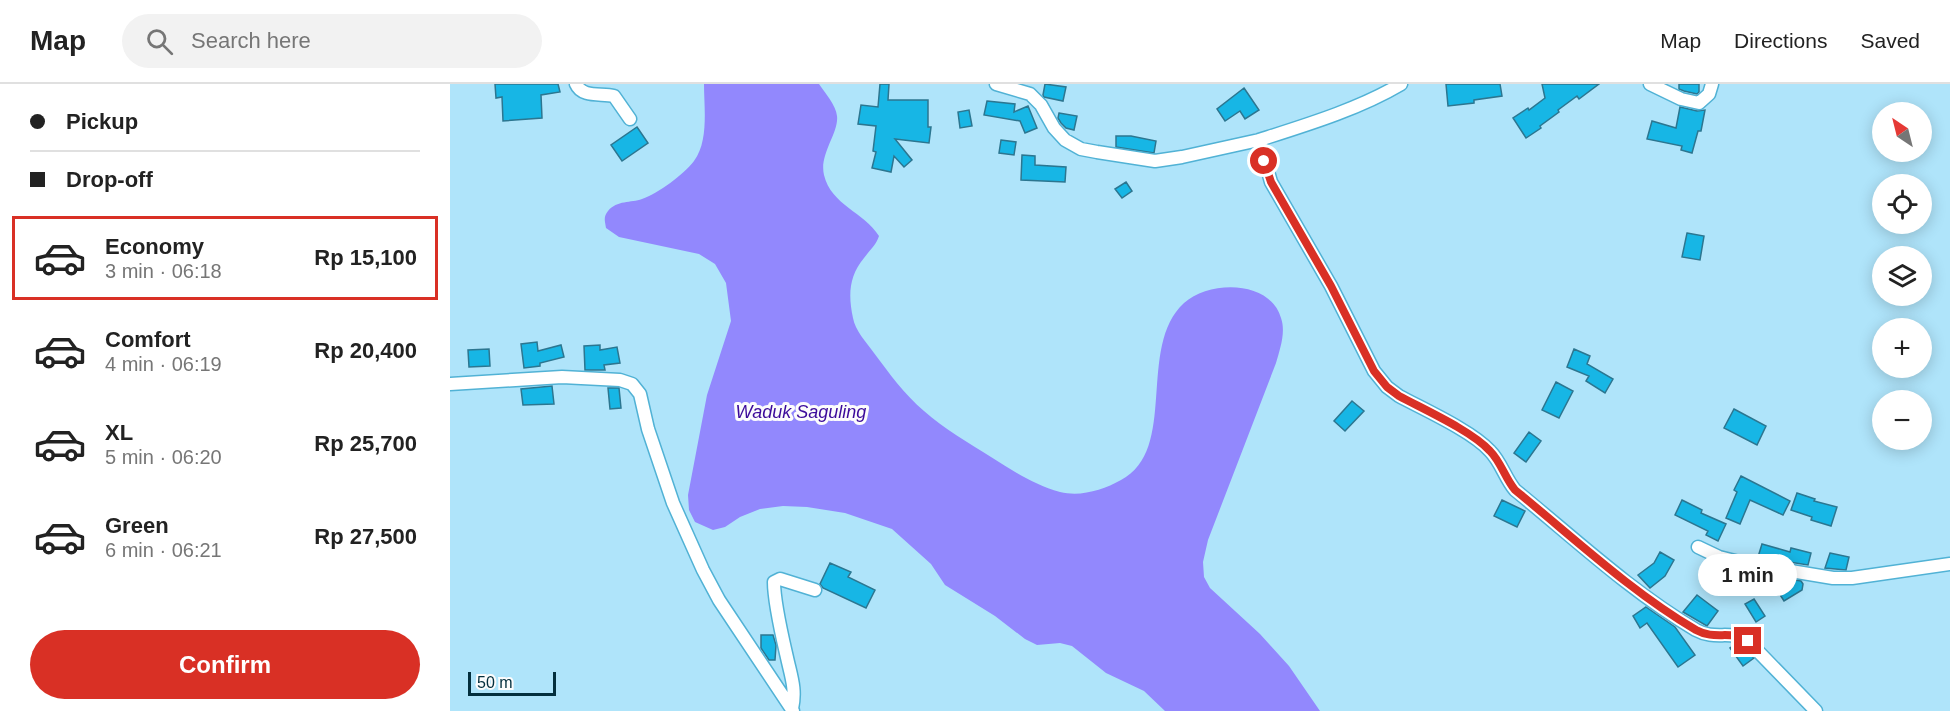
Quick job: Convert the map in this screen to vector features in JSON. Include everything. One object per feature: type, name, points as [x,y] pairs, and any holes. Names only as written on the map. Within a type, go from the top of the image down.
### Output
[{"type":"street","points":[[576,84],[585,94],[614,96],[630,119]]},
{"type":"street","points":[[996,84],[1030,94],[1041,105],[1054,128],[1065,140],[1081,149],[1155,160],[1182,157],[1259,140],[1308,124],[1387,92],[1401,84]]},
{"type":"street","points":[[1650,84],[1682,99],[1699,103],[1709,94],[1712,84]]},
{"type":"street","points":[[1259,140],[1271,182],[1331,286],[1374,371],[1387,387],[1399,396],[1479,440],[1497,459],[1505,477],[1515,490],[1602,563],[1635,587],[1703,633],[1719,636],[1736,634],[1748,641],[1816,711]]},
{"type":"street","points":[[450,384],[562,377],[620,380],[632,384],[640,394],[648,429],[673,503],[703,570],[719,600],[793,710]]},
{"type":"street","points":[[1698,547],[1719,557],[1743,563],[1833,578],[1852,578],[1950,564]]},
{"type":"street","points":[[793,710],[794,685],[774,582],[780,579],[815,590]]},
{"type":"water","name":"Waduk Saguling","points":[[704,84],[819,84],[832,103],[837,116],[837,123],[824,159],[824,175],[833,194],[873,228],[879,236],[855,272],[851,286],[851,310],[858,331],[903,390],[932,418],[957,436],[1041,486],[1076,494],[1092,492],[1121,480],[1138,466],[1149,446],[1154,422],[1162,345],[1170,322],[1184,303],[1195,295],[1209,290],[1238,288],[1252,290],[1265,296],[1275,306],[1282,323],[1283,335],[1279,352],[1208,540],[1203,562],[1204,577],[1210,588],[1260,634],[1289,666],[1320,711],[1165,711],[1144,691],[1106,673],[1072,646],[1060,643],[1037,645],[1025,639],[995,616],[945,585],[931,564],[892,529],[845,513],[783,506],[760,509],[740,517],[725,527],[713,530],[695,522],[689,510],[688,495],[707,395],[731,321],[726,283],[715,264],[699,254],[619,237],[606,228],[605,219],[606,213],[612,207],[620,203],[642,199],[656,192],[677,178],[694,161],[699,153],[704,134]]},
{"type":"building","points":[[495,84],[558,84],[560,92],[541,95],[542,118],[503,121],[502,97],[496,98]]},
{"type":"building","points":[[880,84],[889,84],[888,100],[928,100],[928,127],[931,127],[929,143],[895,139],[912,160],[904,167],[894,156],[891,172],[872,168],[876,152],[873,151],[876,126],[858,124],[861,105],[878,107]]},
{"type":"building","points":[[1045,84],[1066,87],[1063,101],[1044,97]]},
{"type":"building","points":[[1446,84],[1500,84],[1502,96],[1448,106]]},
{"type":"building","points":[[1542,84],[1599,84],[1579,99],[1577,96],[1558,110],[1559,112],[1540,126],[1541,128],[1526,138],[1513,118],[1545,98]]},
{"type":"building","points":[[1679,84],[1699,84],[1699,92],[1697,94],[1679,89]]},
{"type":"building","points":[[1244,88],[1259,110],[1245,119],[1240,111],[1225,121],[1217,109]]},
{"type":"building","points":[[987,101],[1015,104],[1014,112],[1028,106],[1037,128],[1025,133],[1020,121],[984,115]]},
{"type":"building","points":[[1680,107],[1697,111],[1705,110],[1701,131],[1698,131],[1692,153],[1681,150],[1682,146],[1647,139],[1652,121],[1676,128]]},
{"type":"building","points":[[969,110],[972,126],[960,128],[958,112]]},
{"type":"building","points":[[1059,113],[1077,116],[1074,130],[1066,128],[1061,123],[1058,118]]},
{"type":"building","points":[[637,127],[648,143],[622,161],[611,145]]},
{"type":"building","points":[[1116,136],[1131,136],[1156,141],[1154,153],[1116,147]]},
{"type":"building","points":[[1001,140],[1016,142],[1014,155],[999,153]]},
{"type":"building","points":[[1022,155],[1035,156],[1035,165],[1066,167],[1065,182],[1021,180]]},
{"type":"building","points":[[1126,182],[1132,191],[1122,198],[1115,189]]},
{"type":"building","points":[[1687,233],[1704,236],[1700,260],[1682,257]]},
{"type":"building","points":[[537,342],[538,351],[561,345],[564,357],[540,363],[540,366],[524,368],[521,344]]},
{"type":"building","points":[[600,345],[600,350],[617,347],[620,363],[604,365],[605,370],[585,370],[584,346]]},
{"type":"building","points":[[489,349],[490,366],[469,367],[468,350]]},
{"type":"building","points":[[1574,349],[1590,356],[1587,364],[1613,379],[1605,393],[1586,381],[1589,376],[1567,367]]},
{"type":"building","points":[[1556,382],[1573,391],[1559,418],[1542,410]]},
{"type":"building","points":[[552,386],[554,404],[523,405],[521,389]]},
{"type":"building","points":[[608,388],[619,388],[621,408],[610,409]]},
{"type":"building","points":[[1352,401],[1364,411],[1345,431],[1334,421]]},
{"type":"building","points":[[1734,409],[1766,426],[1757,445],[1724,428]]},
{"type":"building","points":[[1529,432],[1541,441],[1526,462],[1514,453]]},
{"type":"building","points":[[1741,476],[1790,501],[1783,515],[1750,500],[1740,524],[1726,518],[1737,492],[1734,490]]},
{"type":"building","points":[[1797,493],[1815,499],[1814,501],[1837,507],[1831,526],[1811,520],[1812,517],[1791,510]]},
{"type":"building","points":[[1502,500],[1525,511],[1517,527],[1494,516]]},
{"type":"building","points":[[1682,500],[1702,510],[1701,513],[1726,524],[1718,541],[1706,535],[1708,531],[1675,515]]},
{"type":"building","points":[[1762,544],[1790,552],[1791,548],[1811,553],[1808,565],[1758,557]]},
{"type":"building","points":[[1660,552],[1674,560],[1665,576],[1650,588],[1638,575],[1654,563]]},
{"type":"building","points":[[1830,553],[1849,557],[1846,570],[1825,568]]},
{"type":"building","points":[[830,563],[851,572],[848,577],[875,590],[866,608],[823,588],[820,584]]},
{"type":"building","points":[[1779,577],[1801,581],[1802,590],[1784,601],[1772,582]]},
{"type":"building","points":[[1697,595],[1718,611],[1707,626],[1683,612]]},
{"type":"building","points":[[1754,599],[1765,616],[1756,622],[1745,604]]},
{"type":"building","points":[[1646,607],[1675,627],[1695,655],[1678,667],[1647,623],[1640,628],[1633,616]]},
{"type":"building","points":[[761,635],[773,635],[776,645],[775,660],[769,660],[761,648]]},
{"type":"building","points":[[1736,644],[1754,658],[1743,666],[1730,648]]},
{"type":"route","points":[[1264,161],[1271,182],[1331,286],[1374,371],[1387,387],[1399,396],[1479,440],[1497,459],[1505,477],[1515,490],[1602,563],[1635,587],[1703,633],[1710,636],[1736,634],[1748,641]]}]
